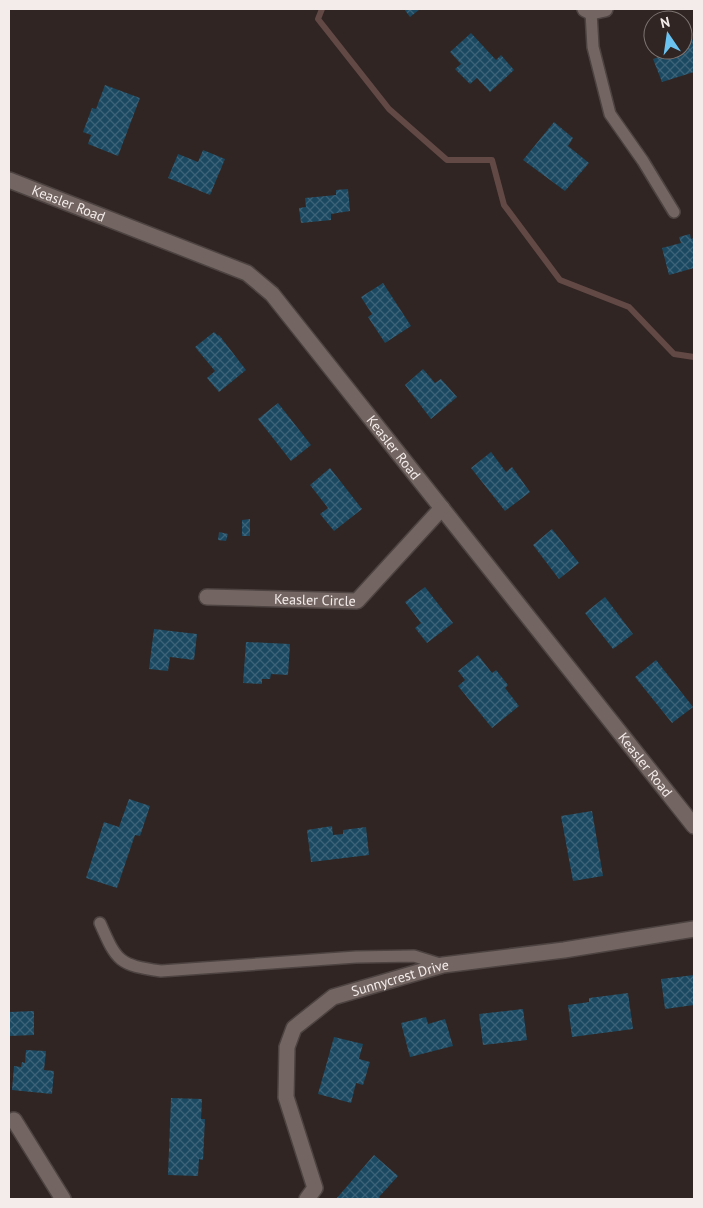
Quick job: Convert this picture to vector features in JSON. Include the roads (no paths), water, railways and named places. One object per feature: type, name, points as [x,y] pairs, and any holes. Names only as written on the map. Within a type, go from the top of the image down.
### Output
[{"type":"street","name":"Keasler Road","points":[[9,180],[247,273],[272,294],[694,826]]},
{"type":"street","name":"Keasler Circle","points":[[207,598],[357,601],[442,508]]},
{"type":"street","name":"Sunnycrest Drive","points":[[307,1199],[315,1188],[286,1097],[287,1047],[294,1028],[333,997],[444,965],[564,950],[694,929]]},
{"type":"street","points":[[14,1120],[63,1199]]},
{"type":"lane","points":[[594,10],[593,47],[610,114],[643,161],[674,212]]},
{"type":"lane","points":[[100,923],[114,953],[123,962],[131,967],[161,971],[356,957],[414,956],[444,965]]},
{"type":"waterway","points":[[322,9],[318,19],[389,109],[447,160],[492,160],[504,205],[560,280],[629,307],[674,354],[694,357]]}]
